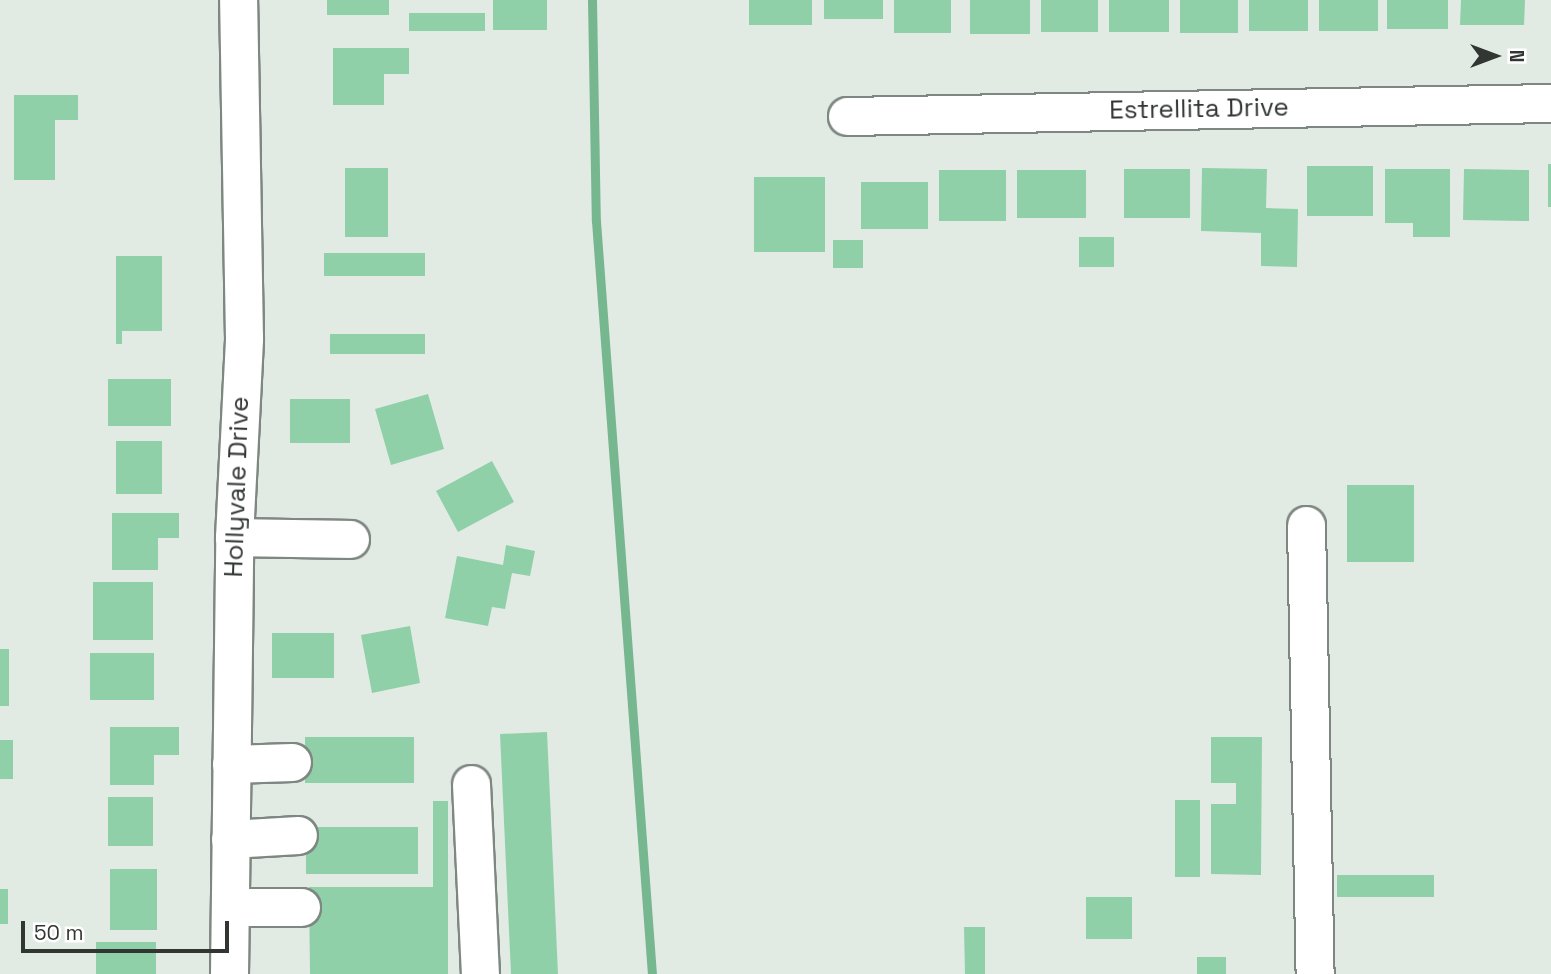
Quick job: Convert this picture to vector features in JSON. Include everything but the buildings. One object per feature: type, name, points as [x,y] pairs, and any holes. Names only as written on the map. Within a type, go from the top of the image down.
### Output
[{"type":"street","name":"Hollyvale Drive","points":[[229,974],[234,537],[244,338],[238,0]]},
{"type":"street","name":"Estrellita Drive","points":[[847,116],[1551,103]]},
{"type":"street","points":[[1306,525],[1315,974]]},
{"type":"street","points":[[234,537],[350,540]]},
{"type":"street","points":[[231,764],[292,762]]},
{"type":"street","points":[[471,784],[480,974]]},
{"type":"street","points":[[230,839],[298,835]]},
{"type":"street","points":[[230,907],[301,907]]},
{"type":"waterway","points":[[592,0],[596,221],[652,974]]}]
